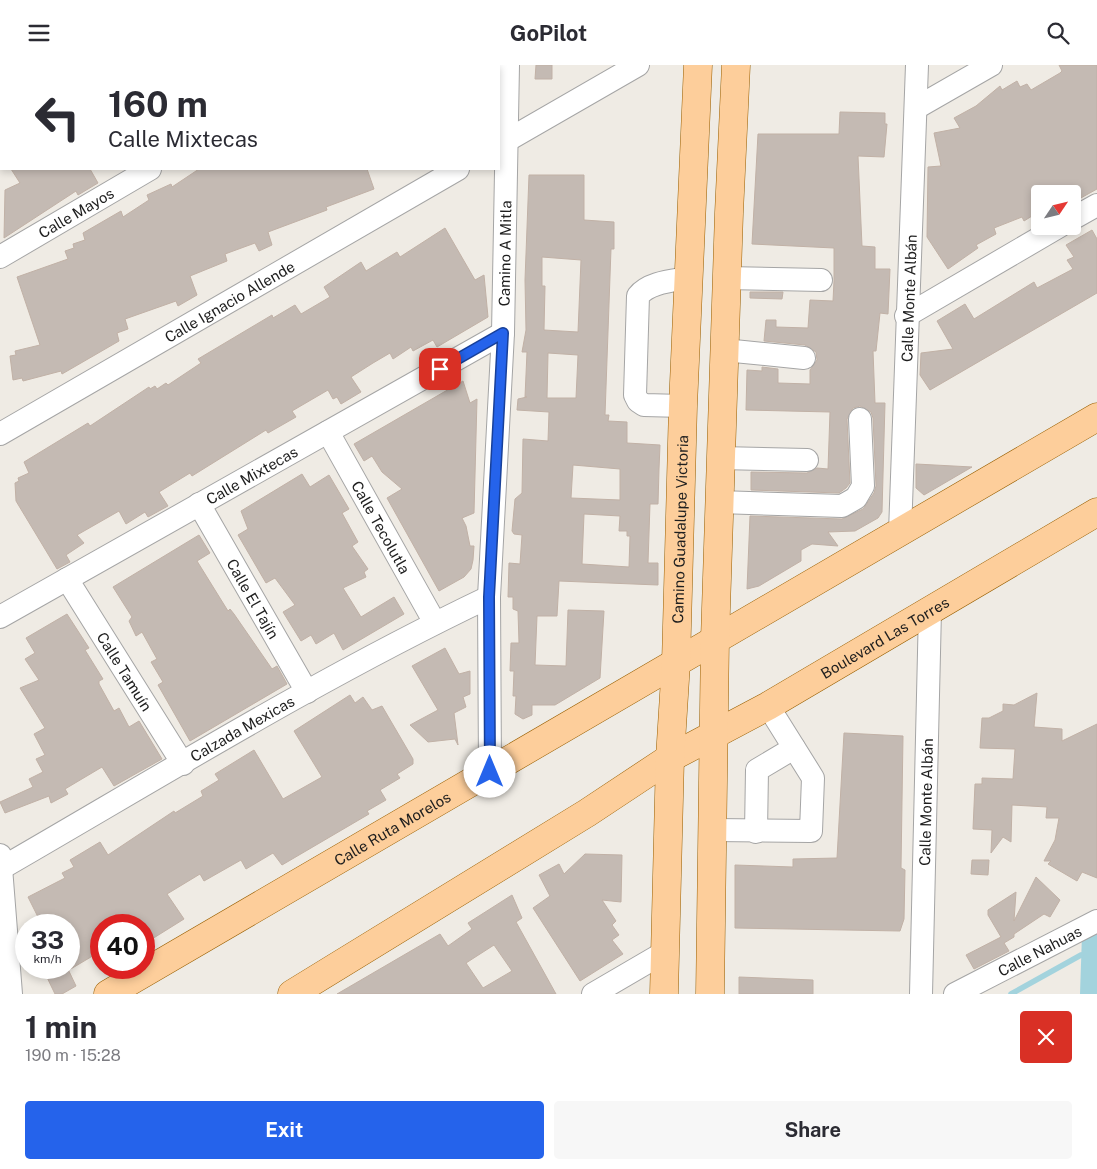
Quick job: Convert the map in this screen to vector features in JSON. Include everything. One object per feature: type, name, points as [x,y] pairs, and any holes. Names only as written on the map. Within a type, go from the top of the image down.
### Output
[{"type":"main road","name":"Camino Guadalupe Victoria","points":[[664,994],[670,757],[676,663],[683,406],[698,65]]},
{"type":"main road","points":[[710,994],[715,639],[720,458],[736,65]]},
{"type":"main road","points":[[715,639],[1097,417]]},
{"type":"main road","name":"Boulevard Las Torres","points":[[670,757],[768,706],[1097,512]]},
{"type":"main road","name":"Calle Ruta Morelos","points":[[108,994],[715,639]]},
{"type":"main road","points":[[292,994],[587,813],[670,757]]},
{"type":"street","name":"Camino A Mitla","points":[[490,772],[489,597],[503,333],[502,143],[508,65]]},
{"type":"street","points":[[502,143],[638,65]]},
{"type":"street","name":"Calle Monte Albán","points":[[900,532],[906,316],[917,65]]},
{"type":"street","points":[[916,109],[991,65]]},
{"type":"street","name":"Calle Mayos","points":[[0,257],[148,170]]},
{"type":"street","name":"Calle Ignacio Allende","points":[[0,434],[456,170]]},
{"type":"street","points":[[1081,214],[1097,205]]},
{"type":"street","points":[[906,316],[1045,235]]},
{"type":"street","points":[[683,406],[644,405],[638,401],[635,395],[638,296],[644,289],[690,278]]},
{"type":"street","points":[[726,278],[822,280]]},
{"type":"street","name":"Calle Mixtecas","points":[[0,617],[503,333]]},
{"type":"street","points":[[724,350],[804,358]]},
{"type":"street","points":[[719,502],[842,506],[856,499],[862,486],[860,419]]},
{"type":"street","name":"Calle Tecolutla","points":[[328,432],[435,623]]},
{"type":"street","points":[[720,458],[807,460]]},
{"type":"street","name":"Calle El Tajín","points":[[199,504],[307,692]]},
{"type":"street","name":"Calle Tamuín","points":[[67,579],[183,764]]},
{"type":"street","name":"Calzada Mexicas","points":[[0,869],[307,692],[435,623],[489,597]]},
{"type":"street","name":"Calle Monte Albán","points":[[921,994],[930,610]]},
{"type":"street","points":[[713,830],[756,832],[811,831],[813,778],[768,706]]},
{"type":"street","points":[[756,832],[757,770],[794,748]]},
{"type":"street","points":[[0,855],[12,994]]},
{"type":"street","name":"Calle Nahuas","points":[[955,994],[1097,921]]},
{"type":"street","points":[[596,993],[665,952]]},
{"type":"water","points":[[1097,928],[1097,994],[1080,994],[1082,934]]},
{"type":"building","points":[[536,65],[552,65],[552,79],[535,79]]},
{"type":"building","points":[[1059,65],[1097,65],[1097,189],[1081,198],[1081,185],[1031,185],[1031,217],[1024,221],[1022,217],[994,228],[996,234],[976,245],[978,248],[948,269],[927,237],[928,167],[941,166],[934,133],[960,128],[954,118],[976,106],[1000,86],[1002,90],[1017,81],[1020,87],[1027,84],[1031,90],[1062,71]]},
{"type":"building","points":[[840,112],[885,113],[885,124],[887,124],[884,157],[858,156],[862,246],[875,247],[875,269],[890,269],[888,314],[880,313],[876,351],[873,351],[875,403],[885,403],[882,512],[878,518],[855,531],[828,532],[838,546],[812,544],[801,550],[801,561],[759,586],[747,589],[750,516],[842,519],[863,509],[874,493],[876,486],[873,418],[871,412],[860,406],[853,408],[847,419],[850,483],[846,488],[839,493],[751,490],[751,472],[807,473],[817,468],[828,469],[830,412],[746,410],[747,370],[762,371],[762,367],[778,369],[778,383],[810,384],[810,370],[817,360],[816,352],[805,345],[764,341],[766,320],[776,320],[776,327],[808,328],[810,300],[833,301],[834,281],[834,248],[752,244],[758,134],[839,134]]},
{"type":"building","points":[[12,170],[91,170],[98,183],[78,195],[76,191],[4,238],[5,190],[20,183]]},
{"type":"building","points":[[198,170],[367,170],[374,189],[326,207],[327,210],[268,232],[272,245],[259,251],[255,243],[225,254],[227,261],[190,276],[197,295],[178,306],[176,301],[125,319],[128,329],[117,333],[119,341],[62,374],[61,371],[23,381],[22,378],[13,380],[10,356],[16,355],[15,351],[40,345],[17,277],[68,259],[65,251],[74,248],[73,244],[85,240],[83,233],[121,211],[123,217],[149,200],[147,195],[171,184],[172,187]]},
{"type":"building","points":[[529,175],[584,175],[584,220],[614,222],[614,249],[611,249],[605,415],[609,415],[608,421],[627,422],[627,443],[660,445],[658,504],[650,504],[648,563],[658,563],[658,585],[559,581],[557,616],[537,616],[535,665],[566,666],[568,610],[604,611],[600,678],[555,705],[532,705],[532,715],[523,719],[515,714],[516,696],[513,696],[514,671],[510,671],[511,643],[519,643],[518,611],[513,609],[513,597],[508,597],[509,563],[520,564],[522,535],[514,534],[512,531],[515,499],[522,493],[523,439],[548,441],[549,412],[517,410],[518,399],[527,397],[525,397],[527,352],[522,352],[526,330],[525,280]],"holes":[[[542,257],[581,260],[578,332],[544,330],[545,286],[542,286]],[[548,353],[578,355],[576,398],[547,398]],[[573,465],[620,469],[620,500],[571,498]],[[584,514],[620,516],[619,531],[627,531],[627,536],[630,536],[629,567],[582,564]]]},
{"type":"building","points":[[445,228],[475,280],[484,275],[488,317],[437,347],[433,340],[413,351],[411,347],[393,359],[390,353],[373,363],[351,377],[361,392],[341,404],[337,397],[333,399],[328,390],[292,411],[296,417],[268,433],[266,430],[192,476],[190,473],[159,492],[168,506],[148,517],[145,512],[126,524],[119,511],[77,535],[84,543],[66,555],[70,562],[57,569],[16,501],[15,483],[19,481],[18,478],[29,473],[24,462],[88,423],[90,426],[149,387],[150,389],[155,386],[157,389],[166,383],[168,385],[201,363],[198,359],[272,315],[273,318],[295,305],[301,314],[330,297],[324,287],[361,262],[366,271],[397,252],[400,257]]},
{"type":"building","points":[[1092,230],[1097,239],[1097,293],[930,390],[920,375],[921,353],[953,349],[937,321],[965,304],[974,319],[1034,282],[1037,288],[1073,269],[1067,260],[1074,257],[1066,245]]},
{"type":"building","points":[[750,292],[783,292],[782,299],[750,298]]},
{"type":"building","points":[[463,381],[470,403],[477,399],[474,513],[462,518],[466,526],[470,546],[474,546],[473,560],[471,569],[464,577],[439,591],[387,498],[402,489],[382,472],[372,456],[364,461],[354,444]]},
{"type":"building","points":[[916,464],[972,467],[924,495],[916,488]]},
{"type":"building","points":[[302,474],[310,487],[329,475],[349,509],[342,513],[358,542],[352,546],[368,569],[364,572],[366,577],[343,588],[361,617],[394,597],[404,614],[343,650],[334,633],[316,644],[311,635],[301,641],[283,612],[295,605],[275,578],[266,583],[238,535],[248,529],[241,511]]},
{"type":"building","points":[[199,535],[210,553],[197,561],[228,611],[230,609],[234,614],[272,669],[277,666],[287,684],[190,741],[158,685],[163,682],[151,662],[157,659],[142,632],[136,636],[129,621],[132,617],[113,587]]},
{"type":"building","points":[[67,614],[89,648],[85,650],[103,679],[99,681],[99,684],[114,711],[119,708],[129,727],[139,721],[162,759],[114,786],[102,767],[65,789],[68,794],[51,803],[49,796],[5,813],[0,802],[33,787],[29,779],[43,772],[36,759],[45,755],[34,734],[45,728],[20,688],[39,680],[25,659],[35,653],[26,638]]},
{"type":"building","points":[[445,648],[459,674],[470,671],[470,694],[463,697],[466,707],[454,713],[458,745],[455,739],[428,742],[410,725],[438,710],[412,666]]},
{"type":"building","points":[[1037,693],[1034,727],[1062,729],[1062,741],[1097,724],[1097,878],[1082,872],[1077,881],[1048,864],[1051,861],[1044,861],[1055,840],[1059,818],[1046,818],[1047,807],[1012,805],[1011,842],[1003,837],[991,853],[992,830],[973,829],[975,784],[982,784],[982,778],[1013,779],[1015,749],[980,748],[982,718],[989,718],[1003,711],[1003,704],[1014,705]]},
{"type":"building","points":[[350,695],[355,703],[363,697],[372,710],[382,706],[413,759],[413,764],[397,774],[400,778],[380,790],[386,800],[367,811],[369,814],[282,865],[273,853],[246,869],[241,860],[204,881],[200,874],[167,894],[184,919],[155,937],[155,914],[90,914],[90,958],[80,963],[80,914],[36,914],[28,897],[65,878],[62,873],[74,867],[70,860],[100,842],[108,855],[174,811],[175,813],[203,796],[201,791],[219,780],[215,774],[254,750],[283,799],[322,777],[294,731]]},
{"type":"building","points":[[844,733],[903,736],[901,868],[905,870],[904,919],[900,931],[735,928],[735,865],[793,867],[793,859],[837,858]]},
{"type":"building","points":[[585,854],[622,855],[621,902],[602,900],[616,921],[612,925],[619,935],[612,940],[623,954],[580,981],[533,908],[550,896],[539,875],[559,864],[564,874]]},
{"type":"building","points":[[972,860],[989,860],[988,875],[971,874]]},
{"type":"building","points":[[1036,877],[1060,900],[1050,917],[1044,914],[1014,934],[1014,937],[1004,943],[1009,951],[974,969],[966,955],[1001,937],[988,915],[988,910],[1016,892],[1014,921]]},
{"type":"building","points":[[512,895],[522,918],[516,922],[556,994],[337,994],[440,934],[448,946],[472,929],[468,923]],"holes":[[[494,945],[512,971],[483,988],[466,963]]]},
{"type":"building","points":[[739,977],[813,980],[813,994],[739,994]]},
{"type":"building","points":[[48,979],[73,979],[76,986],[62,994],[55,994]]},
{"type":"waterway","points":[[1011,994],[1081,955]]},
{"type":"route","points":[[440,369],[503,333],[489,597],[490,772]]}]
